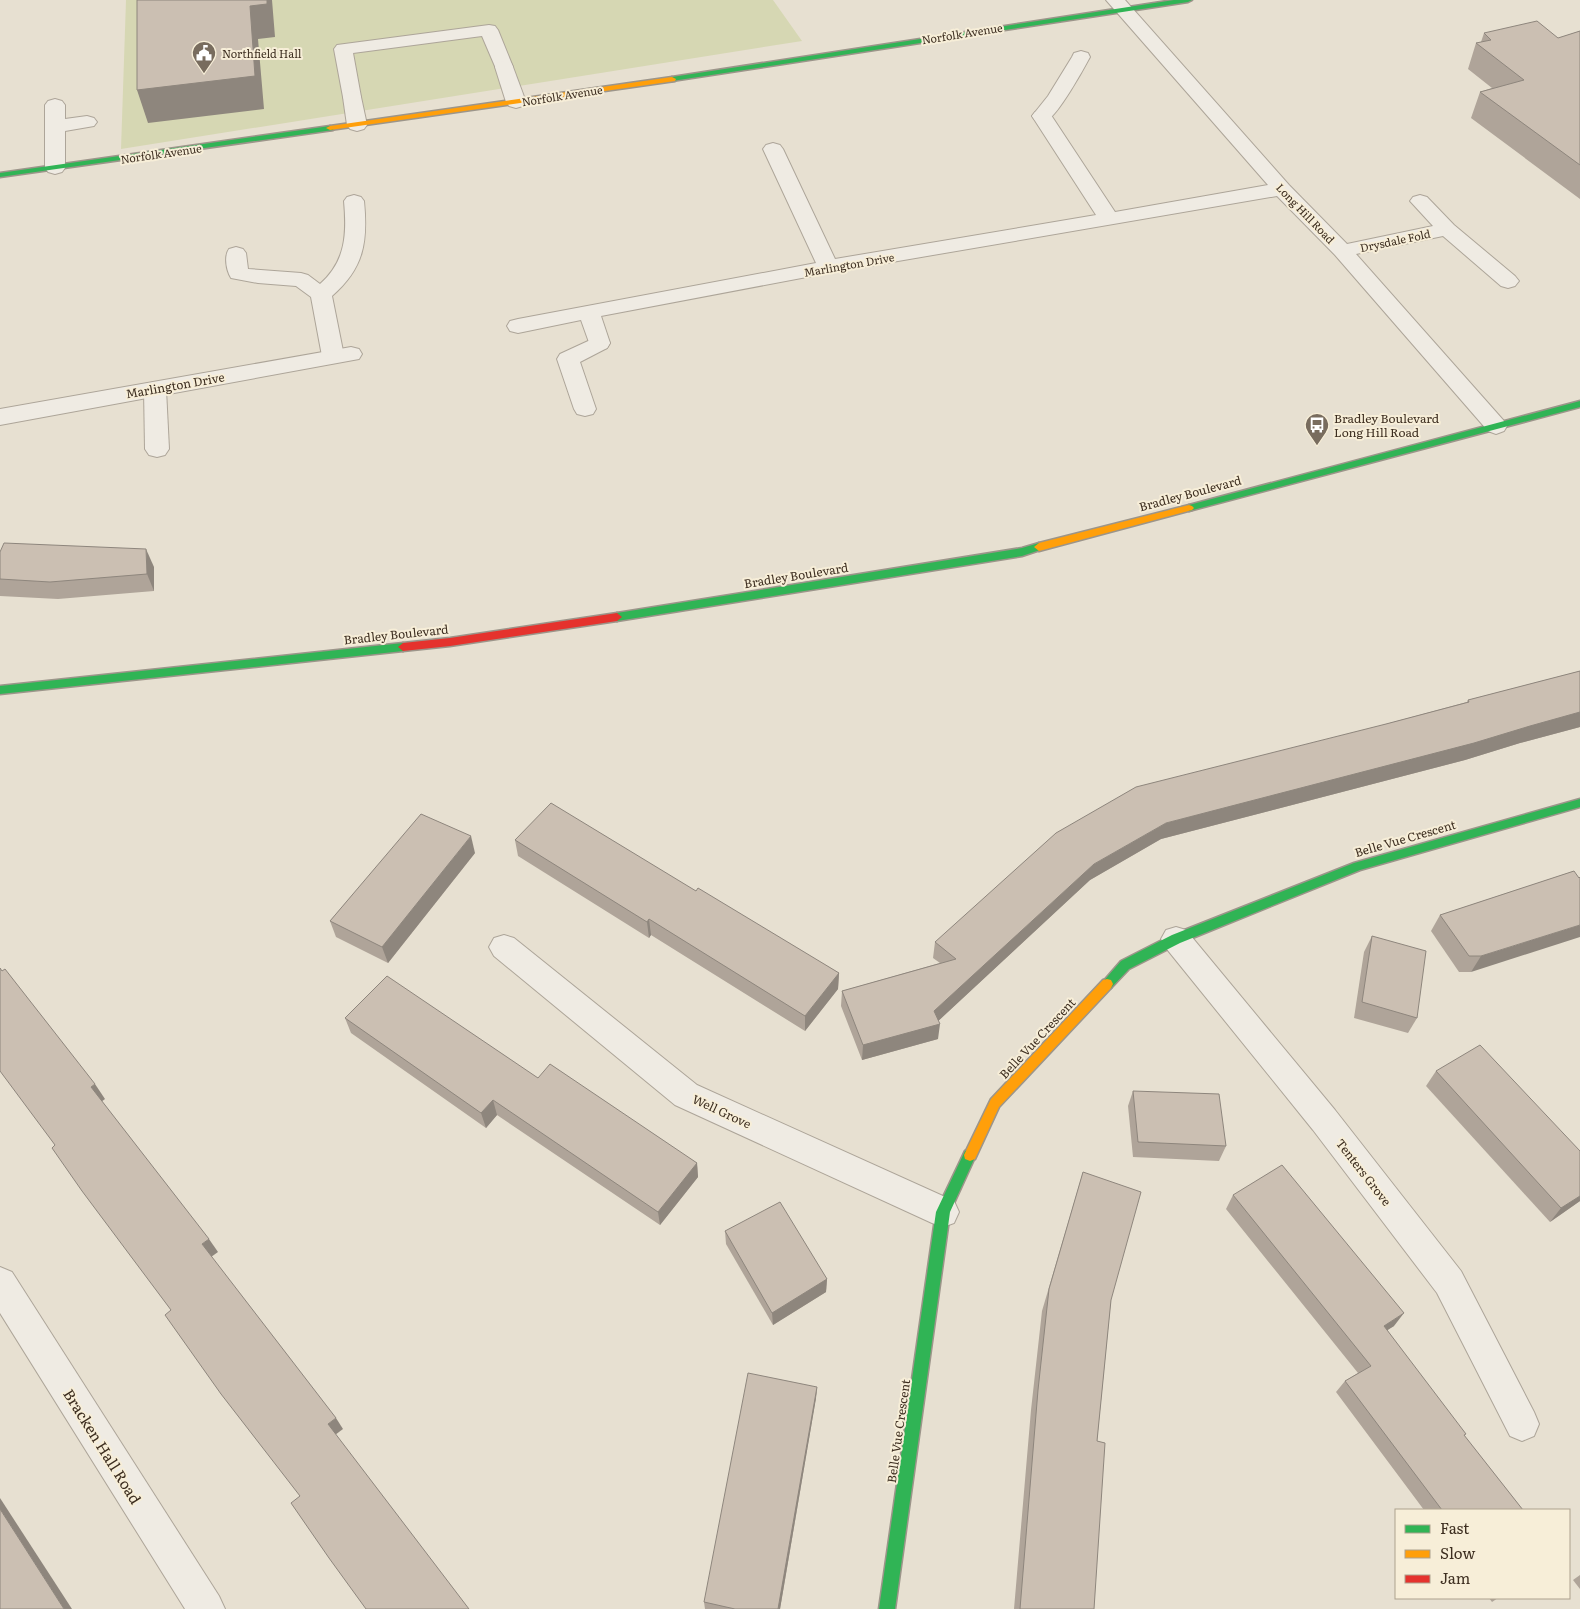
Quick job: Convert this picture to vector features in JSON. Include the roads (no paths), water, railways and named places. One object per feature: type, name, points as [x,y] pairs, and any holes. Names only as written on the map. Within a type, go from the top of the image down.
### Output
[{"type":"street","name":"Norfolk Avenue","points":[[0,175],[516,102],[1119,4],[1188,0]]},
{"type":"street","name":"Long Hill Road","points":[[1119,4],[1282,189],[1342,251],[1496,426]]},
{"type":"street","points":[[357,125],[343,48],[489,30],[516,102]]},
{"type":"street","points":[[1081,57],[1056,98],[1042,116],[1110,220]]},
{"type":"street","points":[[55,105],[55,168]]},
{"type":"street","points":[[55,126],[87,122]]},
{"type":"street","points":[[774,149],[828,267]]},
{"type":"street","name":"Marlington Drive","points":[[518,326],[828,267],[1282,189]]},
{"type":"street","points":[[236,253],[238,274],[301,280],[321,294],[340,277],[348,265],[352,252],[355,222],[354,201]]},
{"type":"street","name":"Drysdale Fold","points":[[1420,201],[1447,229],[1508,281]]},
{"type":"street","name":"Drysdale Fold","points":[[1342,251],[1447,229]]},
{"type":"street","name":"Marlington Drive","points":[[0,417],[342,355],[321,294]]},
{"type":"street","points":[[585,409],[568,360],[599,343],[589,312]]},
{"type":"street","points":[[155,389],[156,449]]},
{"type":"street","name":"Bradley Boulevard","points":[[0,690],[450,642],[718,602],[1022,552],[1580,404]]},
{"type":"street","name":"Belle Vue Crescent","points":[[887,1609],[943,1212],[995,1103],[1124,965],[1176,939],[1358,866],[1580,803]]},
{"type":"street","name":"Tenters Grove","points":[[1176,939],[1324,1120],[1449,1282],[1522,1424]]},
{"type":"street","name":"Well Grove","points":[[504,947],[686,1095],[943,1212]]},
{"type":"street","name":"Bracken Hall Road","points":[[0,1283],[206,1609]]},
{"type":"place","name":"Northfield Hall","points":[[204,74]]},
{"type":"place","name":"Bradley Boulevard Long Hill Road","points":[[1317,446]]}]
